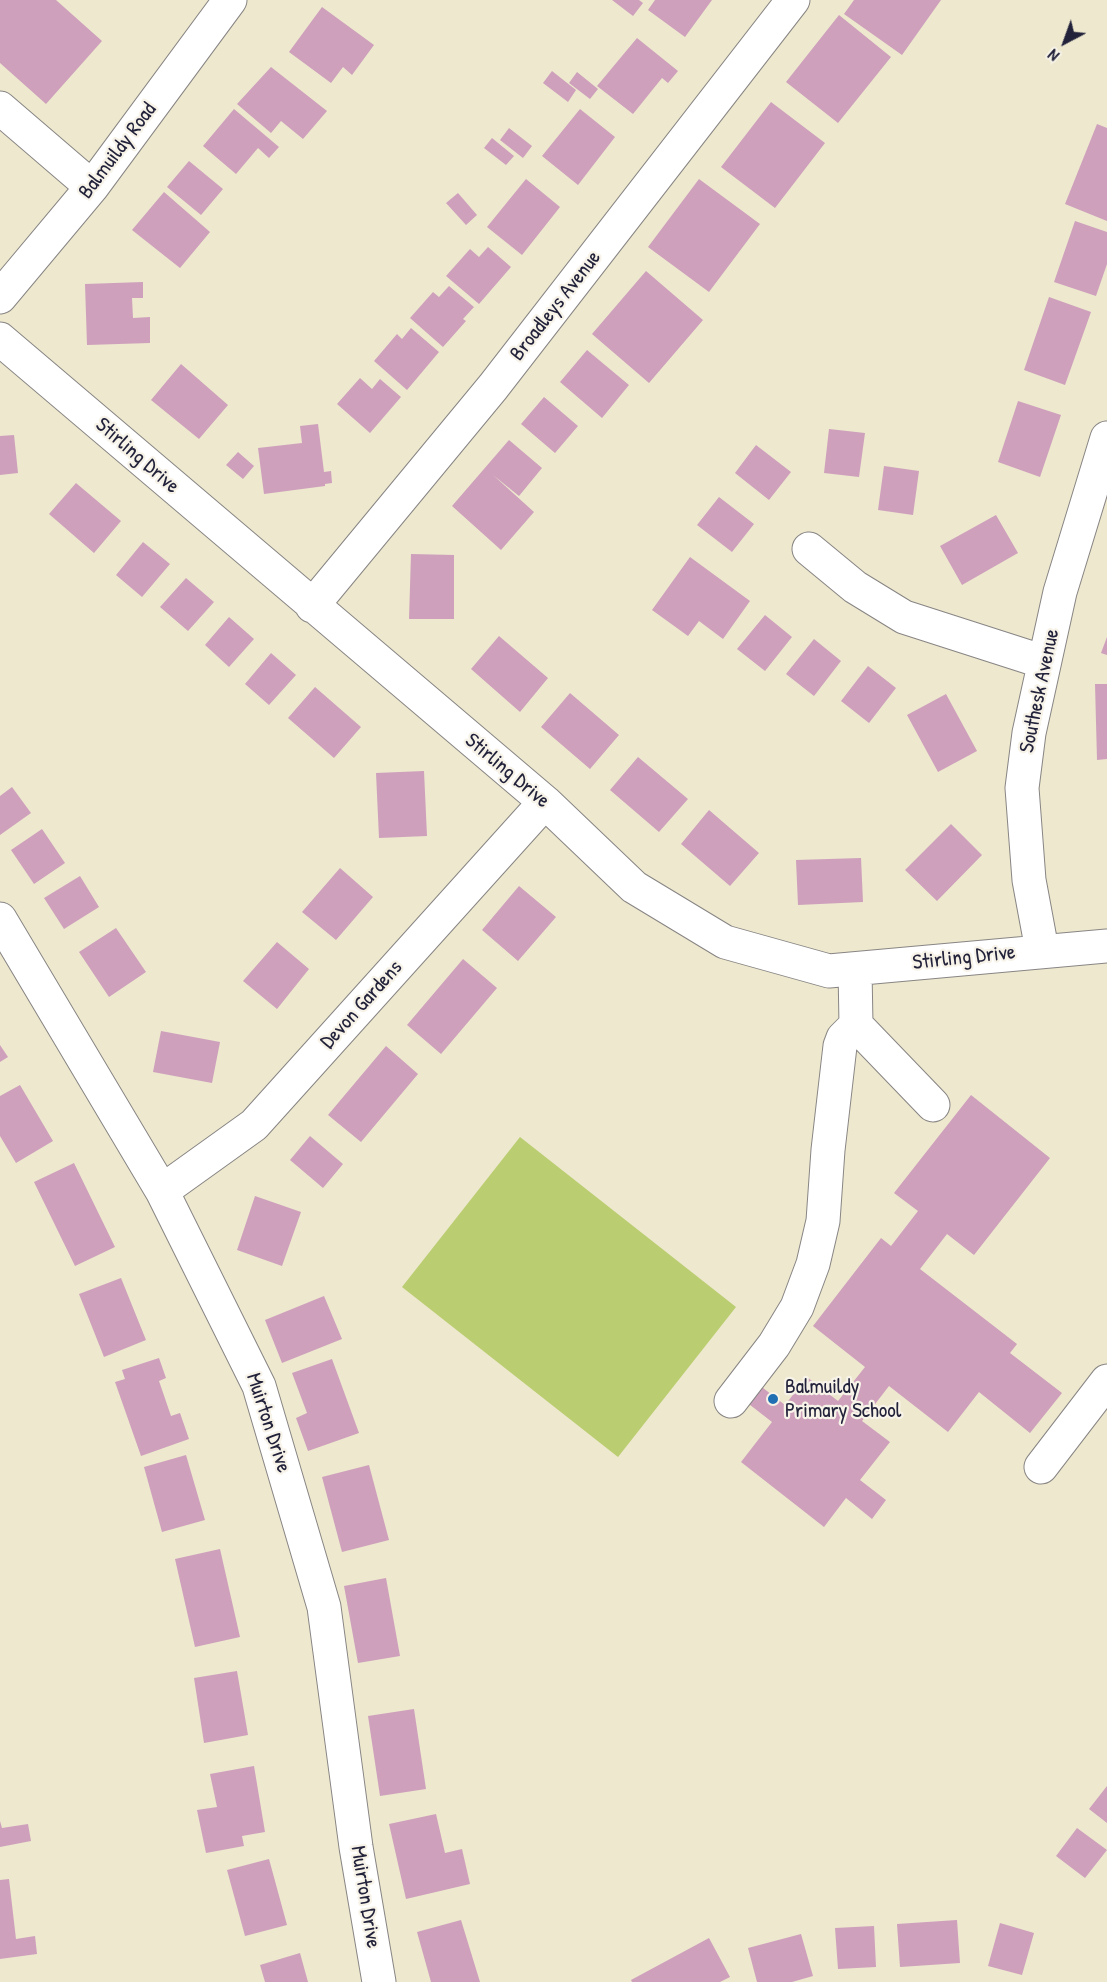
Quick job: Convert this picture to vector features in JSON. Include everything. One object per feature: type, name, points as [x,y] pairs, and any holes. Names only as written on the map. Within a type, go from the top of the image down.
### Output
[{"type":"street","name":"Balmuildy Road","points":[[0,297],[92,187],[230,0]]},
{"type":"street","name":"Broadleys Avenue","points":[[312,606],[492,387],[793,0]]},
{"type":"street","points":[[0,108],[92,187]]},
{"type":"street","name":"Stirling Drive","points":[[0,339],[545,802],[634,887],[725,942],[829,972],[1042,950],[1107,946]]},
{"type":"street","name":"Southesk Avenue","points":[[1042,950],[1029,880],[1022,788],[1029,733],[1060,592],[1107,438]]},
{"type":"street","points":[[808,549],[855,587],[904,617],[1044,662]]},
{"type":"street","name":"Devon Gardens","points":[[162,1191],[254,1125],[545,802]]},
{"type":"street","name":"Muirton Drive","points":[[0,920],[162,1191],[260,1386],[324,1606],[356,1847],[379,1982]]},
{"type":"street","points":[[855,969],[856,1025],[933,1105]]},
{"type":"street","points":[[731,1401],[774,1345],[797,1307],[813,1264],[823,1221],[828,1150],[840,1046],[843,1038],[856,1025]]},
{"type":"street","points":[[1041,1467],[1107,1381]]},
{"type":"green space","points":[[520,1137],[736,1307],[618,1457],[402,1287]]},
{"type":"building","points":[[0,0],[56,0],[102,41],[46,104],[0,63]]},
{"type":"building","points":[[612,0],[639,0],[643,3],[633,16]]},
{"type":"building","points":[[655,0],[712,0],[685,37],[648,10]]},
{"type":"building","points":[[854,0],[941,0],[902,55],[844,14]]},
{"type":"building","points":[[322,7],[374,45],[352,75],[343,67],[331,83],[289,52]]},
{"type":"building","points":[[839,15],[891,57],[838,123],[786,82]]},
{"type":"building","points":[[637,38],[678,71],[668,83],[662,78],[633,114],[597,86]]},
{"type":"building","points":[[271,67],[327,111],[303,139],[281,121],[271,133],[237,104]]},
{"type":"building","points":[[552,71],[576,90],[568,102],[543,83]]},
{"type":"building","points":[[577,72],[598,89],[590,99],[569,83]]},
{"type":"building","points":[[771,102],[825,143],[775,208],[721,167]]},
{"type":"building","points":[[234,109],[279,147],[269,158],[258,148],[236,174],[203,146]]},
{"type":"building","points":[[580,109],[615,137],[578,185],[542,156]]},
{"type":"building","points":[[1097,124],[1107,128],[1107,221],[1065,204]]},
{"type":"building","points":[[509,128],[532,146],[523,158],[500,140]]},
{"type":"building","points":[[492,138],[514,156],[506,165],[484,148]]},
{"type":"building","points":[[189,161],[223,189],[201,215],[167,187]]},
{"type":"building","points":[[526,179],[560,207],[522,255],[487,227]]},
{"type":"building","points":[[699,179],[760,224],[709,292],[648,247]]},
{"type":"building","points":[[164,192],[210,232],[180,268],[132,230]]},
{"type":"building","points":[[458,193],[477,215],[466,225],[446,203]]},
{"type":"building","points":[[1075,221],[1107,232],[1107,264],[1096,296],[1054,282]]},
{"type":"building","points":[[488,247],[511,267],[479,304],[446,276],[470,249],[479,257]]},
{"type":"building","points":[[646,271],[703,320],[649,383],[592,334]]},
{"type":"building","points":[[143,282],[143,298],[132,298],[133,318],[150,317],[150,343],[87,345],[85,284]]},
{"type":"building","points":[[449,286],[474,307],[463,319],[466,321],[443,347],[410,318],[433,292],[439,297]]},
{"type":"building","points":[[1049,297],[1091,312],[1065,385],[1024,370]]},
{"type":"building","points":[[411,328],[439,352],[407,390],[374,361],[397,334],[402,339]]},
{"type":"building","points":[[587,350],[629,385],[602,418],[560,382]]},
{"type":"building","points":[[181,364],[228,405],[199,439],[151,400]]},
{"type":"building","points":[[360,378],[372,389],[380,379],[401,397],[370,433],[337,404]]},
{"type":"building","points":[[544,397],[578,426],[555,453],[521,424]]},
{"type":"building","points":[[1018,401],[1061,415],[1040,477],[998,462]]},
{"type":"building","points":[[318,424],[324,472],[331,471],[332,483],[325,484],[325,486],[264,494],[258,448],[302,443],[300,426]]},
{"type":"building","points":[[829,429],[865,433],[859,477],[824,473]]},
{"type":"building","points":[[14,435],[18,473],[0,475],[0,436]]},
{"type":"building","points":[[509,440],[542,468],[519,496],[493,475],[534,512],[501,550],[452,506]]},
{"type":"building","points":[[756,445],[791,472],[769,500],[735,473]]},
{"type":"building","points":[[238,452],[254,466],[243,479],[226,465]]},
{"type":"building","points":[[884,466],[919,471],[913,515],[878,510]]},
{"type":"building","points":[[76,483],[121,521],[94,553],[49,514]]},
{"type":"building","points":[[719,497],[754,524],[732,552],[697,525]]},
{"type":"building","points":[[996,515],[1018,553],[962,585],[940,546]]},
{"type":"building","points":[[143,542],[170,564],[142,597],[116,575]]},
{"type":"building","points":[[411,554],[454,555],[454,619],[409,619]]},
{"type":"building","points":[[690,557],[750,601],[723,639],[699,621],[688,636],[652,610]]},
{"type":"building","points":[[186,578],[214,602],[188,631],[160,607]]},
{"type":"building","points":[[765,615],[792,637],[765,671],[737,649]]},
{"type":"building","points":[[229,617],[254,639],[229,667],[205,645]]},
{"type":"building","points":[[499,636],[548,678],[520,712],[471,669]]},
{"type":"building","points":[[1107,637],[1107,655],[1101,653]]},
{"type":"building","points":[[814,639],[841,661],[814,696],[786,674]]},
{"type":"building","points":[[271,653],[296,675],[269,705],[245,684]]},
{"type":"building","points":[[868,666],[896,688],[869,723],[841,701]]},
{"type":"building","points":[[1095,684],[1107,684],[1107,759],[1097,760]]},
{"type":"building","points":[[315,687],[361,727],[334,758],[288,718]]},
{"type":"building","points":[[570,693],[619,735],[590,769],[541,727]]},
{"type":"building","points":[[946,694],[977,751],[938,772],[907,715]]},
{"type":"building","points":[[638,757],[688,799],[659,832],[610,790]]},
{"type":"building","points":[[424,771],[427,836],[379,838],[376,773]]},
{"type":"building","points":[[12,787],[31,813],[0,835],[0,796]]},
{"type":"building","points":[[709,810],[759,853],[730,886],[681,844]]},
{"type":"building","points":[[951,824],[982,855],[937,901],[905,870]]},
{"type":"building","points":[[42,829],[65,863],[34,884],[11,850]]},
{"type":"building","points":[[861,858],[863,902],[798,905],[796,860]]},
{"type":"building","points":[[340,868],[373,897],[336,940],[302,912]]},
{"type":"building","points":[[80,876],[99,907],[64,929],[44,898]]},
{"type":"building","points":[[519,886],[556,917],[518,961],[482,930]]},
{"type":"building","points":[[116,928],[146,972],[109,997],[79,952]]},
{"type":"building","points":[[277,942],[309,969],[277,1009],[243,981]]},
{"type":"building","points":[[463,959],[497,988],[441,1054],[407,1025]]},
{"type":"building","points":[[161,1031],[220,1042],[212,1083],[153,1072]]},
{"type":"building","points":[[0,1045],[8,1057],[0,1062]]},
{"type":"building","points":[[386,1046],[418,1074],[361,1142],[328,1115]]},
{"type":"building","points":[[20,1085],[53,1141],[16,1163],[0,1136],[0,1096]]},
{"type":"building","points":[[971,1095],[1050,1158],[974,1255],[947,1234],[920,1269],[1017,1344],[1010,1353],[1062,1393],[1030,1433],[979,1392],[948,1432],[889,1386],[862,1421],[890,1442],[860,1480],[886,1500],[872,1519],[846,1498],[824,1527],[741,1462],[772,1422],[745,1401],[758,1384],[785,1405],[807,1377],[838,1401],[865,1367],[813,1326],[881,1238],[891,1246],[918,1211],[894,1193]]},
{"type":"building","points":[[310,1136],[343,1164],[323,1188],[290,1160]]},
{"type":"building","points":[[74,1163],[115,1247],[75,1266],[34,1182]]},
{"type":"building","points":[[255,1196],[301,1212],[282,1266],[237,1250]]},
{"type":"building","points":[[121,1278],[146,1340],[104,1357],[79,1294]]},
{"type":"building","points":[[324,1296],[342,1339],[282,1363],[265,1320]]},
{"type":"building","points":[[159,1358],[166,1378],[159,1381],[171,1416],[180,1413],[189,1439],[141,1456],[115,1382],[125,1379],[122,1370]]},
{"type":"building","points":[[332,1359],[359,1433],[308,1451],[296,1418],[307,1413],[292,1373]]},
{"type":"building","points":[[186,1455],[205,1520],[162,1532],[144,1467]]},
{"type":"building","points":[[369,1465],[389,1540],[342,1552],[322,1477]]},
{"type":"building","points":[[220,1549],[240,1637],[195,1647],[175,1559]]},
{"type":"building","points":[[386,1578],[400,1656],[358,1663],[344,1586]]},
{"type":"building","points":[[237,1671],[248,1735],[204,1743],[194,1678]]},
{"type":"building","points":[[414,1709],[426,1789],[380,1796],[368,1716]]},
{"type":"building","points":[[254,1766],[265,1832],[242,1836],[244,1846],[206,1853],[197,1810],[217,1807],[210,1774]]},
{"type":"building","points":[[1107,1786],[1107,1823],[1089,1809]]},
{"type":"building","points":[[436,1814],[445,1853],[462,1849],[470,1884],[406,1899],[389,1824]]},
{"type":"building","points":[[0,1821],[2,1828],[28,1824],[31,1841],[0,1847]]},
{"type":"building","points":[[1077,1828],[1107,1850],[1085,1878],[1056,1856]]},
{"type":"building","points":[[269,1859],[287,1925],[245,1936],[227,1870]]},
{"type":"building","points":[[9,1879],[16,1939],[35,1936],[37,1954],[0,1959],[0,1880]]},
{"type":"building","points":[[461,1920],[480,1982],[431,1982],[417,1932]]},
{"type":"building","points":[[957,1920],[960,1963],[900,1967],[897,1924]]},
{"type":"building","points":[[1000,1923],[1034,1933],[1022,1975],[988,1966]]},
{"type":"building","points":[[874,1926],[876,1967],[838,1969],[835,1928]]},
{"type":"building","points":[[801,1934],[813,1976],[792,1982],[757,1982],[748,1948]]},
{"type":"building","points":[[709,1938],[730,1977],[720,1982],[632,1982],[631,1980]]},
{"type":"building","points":[[300,1953],[308,1982],[265,1982],[260,1965]]},
{"type":"place","name":"Balmuildy Primary School","points":[[773,1399]]}]
